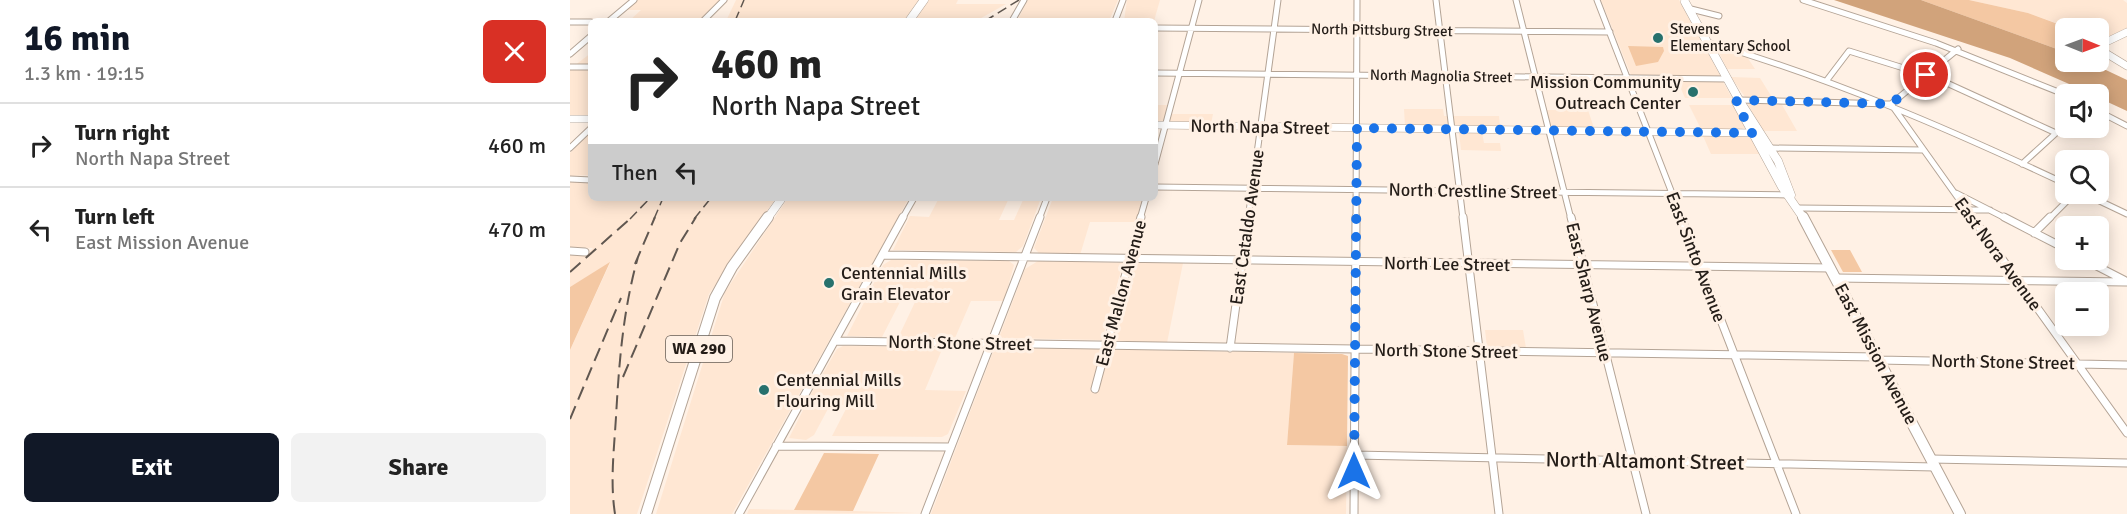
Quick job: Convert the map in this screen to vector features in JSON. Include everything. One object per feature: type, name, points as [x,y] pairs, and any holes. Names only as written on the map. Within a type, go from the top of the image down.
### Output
[{"type":"main road","points":[[911,18],[924,0]]},
{"type":"main road","name":"East Mission Avenue","points":[[1684,1],[1691,9],[1694,18]]},
{"type":"main road","name":"East Mission Avenue","points":[[1684,1],[1728,80],[1738,100],[1736,102],[1770,148],[1790,187],[1791,195]]},
{"type":"main road","points":[[2109,41],[2127,32]]},
{"type":"main road","points":[[2109,55],[2127,66]]},
{"type":"main road","points":[[570,119],[588,119]]},
{"type":"main road","name":"North Napa Street","points":[[1158,125],[1757,133]]},
{"type":"main road","name":"East Mission Avenue","points":[[1757,133],[1782,187],[1791,195],[1960,514]]},
{"type":"main road","name":"WA 290","points":[[646,514],[715,298],[724,280],[780,201]]},
{"type":"street","points":[[613,18],[634,0]]},
{"type":"street","points":[[706,18],[724,0]]},
{"type":"street","points":[[1014,18],[1024,0]]},
{"type":"street","points":[[1116,18],[1124,0]]},
{"type":"street","points":[[1158,154],[1199,0]]},
{"type":"street","name":"East Cataldo Avenue","points":[[1230,348],[1278,0]]},
{"type":"street","points":[[1354,514],[1357,0]]},
{"type":"street","points":[[1436,0],[1499,514]]},
{"type":"street","name":"East Sharp Avenue","points":[[1516,0],[1646,514]]},
{"type":"street","name":"East Sinto Avenue","points":[[1597,0],[1796,514]]},
{"type":"street","points":[[1803,0],[1866,18],[1958,49],[2055,90]]},
{"type":"street","points":[[1691,9],[1719,16]]},
{"type":"street","points":[[570,22],[588,22]]},
{"type":"street","name":"North Pittsburg Street","points":[[1158,28],[1610,32]]},
{"type":"street","points":[[570,54],[588,39]]},
{"type":"street","points":[[1707,42],[1827,80],[1891,104],[2055,179]]},
{"type":"street","points":[[1738,100],[1891,104],[1958,49]]},
{"type":"street","points":[[1827,80],[1850,51],[1860,51],[1927,75],[2055,133]]},
{"type":"street","points":[[570,67],[588,67]]},
{"type":"street","name":"North Magnolia Street","points":[[1158,73],[1728,80]]},
{"type":"street","name":"East Nora Avenue","points":[[1891,104],[2127,433]]},
{"type":"street","points":[[2109,117],[2127,126]]},
{"type":"street","points":[[570,148],[588,131]]},
{"type":"street","points":[[2022,164],[2055,134]]},
{"type":"street","points":[[1770,148],[1923,150]]},
{"type":"street","points":[[570,179],[588,180]]},
{"type":"street","name":"North Crestline Street","points":[[1158,187],[1791,195]]},
{"type":"street","points":[[1953,191],[2055,244]]},
{"type":"street","points":[[739,514],[913,201]]},
{"type":"street","points":[[925,514],[993,344],[1046,201]]},
{"type":"street","name":"East Mallon Avenue","points":[[1095,389],[1145,201]]},
{"type":"street","points":[[2034,233],[2064,204]]},
{"type":"street","points":[[2106,204],[2127,214]]},
{"type":"street","points":[[1798,208],[1990,210]]},
{"type":"street","points":[[570,251],[585,252]]},
{"type":"street","name":"North Lee Street","points":[[883,255],[1700,267],[2017,280],[2127,282]]},
{"type":"street","points":[[2104,270],[2127,282]]},
{"type":"street","name":"North Stone Street","points":[[835,341],[2127,364]]},
{"type":"street","points":[[776,446],[951,447]]},
{"type":"street","name":"North Altamont Street","points":[[1354,455],[1777,464],[2127,463]]},
{"type":"shaded area","points":[[638,0],[721,0],[702,18],[632,18],[641,10],[627,10]]},
{"type":"shaded area","points":[[736,0],[919,0],[906,18],[727,18]]},
{"type":"shaded area","points":[[929,0],[958,0],[956,4],[1006,4],[981,18],[916,18]]},
{"type":"shaded area","points":[[1028,0],[1118,0],[1110,18],[1019,18]]},
{"type":"shaded area","points":[[1127,0],[1160,0],[1155,18],[1124,18]]},
{"type":"shaded area","name":"Stevens Elementary School","points":[[1601,0],[1679,0],[1721,77],[1631,75]]},
{"type":"shaded area","points":[[1834,0],[1921,0],[2055,48],[2055,72],[2109,71],[2127,80],[2127,111],[2109,103],[2109,84],[2069,84],[2010,58]]},
{"type":"shaded area","points":[[1921,0],[1969,0],[2028,13],[2055,23],[2055,48]]},
{"type":"shaded area","points":[[1969,0],[2123,0],[2127,3],[2127,28],[2109,37],[2109,18],[2055,18],[2055,23],[2028,13]]},
{"type":"shaded area","points":[[1628,46],[1663,47],[1664,51],[1658,62],[1636,66]]},
{"type":"shaded area","points":[[1717,48],[1747,57],[1755,69],[1727,69]]},
{"type":"shaded area","points":[[588,55],[588,116],[570,116],[570,69]]},
{"type":"shaded area","points":[[1731,77],[1760,78],[1773,99],[1745,97]]},
{"type":"shaded area","points":[[1678,82],[1723,82],[1732,98],[1685,98]]},
{"type":"shaded area","points":[[1749,102],[1781,103],[1797,131],[1763,131],[1748,105]]},
{"type":"shaded area","points":[[1158,105],[1167,105],[1166,114],[1213,114],[1211,124],[1158,123]]},
{"type":"shaded area","points":[[1689,105],[1735,105],[1745,127],[1740,130],[1701,129]]},
{"type":"shaded area","points":[[1404,109],[1443,109],[1444,116],[1499,116],[1500,127],[1405,126]]},
{"type":"shaded area","points":[[1546,110],[1588,110],[1594,128],[1551,128]]},
{"type":"shaded area","points":[[1459,132],[1482,132],[1484,143],[1500,143],[1501,151],[1461,150]]},
{"type":"shaded area","points":[[588,135],[588,175],[570,176],[570,153]]},
{"type":"shaded area","points":[[1703,136],[1747,136],[1760,154],[1711,154]]},
{"type":"shaded area","points":[[570,182],[588,182],[588,201],[774,201],[709,294],[637,514],[570,514],[570,350],[610,263],[570,287],[570,255],[586,255],[593,248],[570,247]]},
{"type":"shaded area","points":[[786,201],[907,201],[732,514],[656,514],[725,292]]},
{"type":"shaded area","points":[[937,201],[1008,201],[999,220],[1014,220],[1023,201],[1040,201],[1023,246],[1016,252],[893,250],[910,216],[929,217]]},
{"type":"shaded area","points":[[1052,201],[1141,201],[1136,222],[1090,222],[1080,255],[1039,253],[1034,248]]},
{"type":"shaded area","points":[[1831,250],[1850,250],[1862,272],[1843,272]]},
{"type":"shaded area","points":[[891,260],[1009,261],[1014,265],[1004,301],[971,301],[955,338],[898,338],[916,300],[901,300],[882,337],[847,336],[883,265]]},
{"type":"shaded area","points":[[1038,261],[1123,263],[1102,340],[1002,338],[1000,335],[1025,269]]},
{"type":"shaded area","points":[[610,262],[570,350],[570,287]]},
{"type":"shaded area","points":[[1138,262],[1183,263],[1167,343],[1119,342],[1113,338],[1133,265]]},
{"type":"shaded area","points":[[1485,330],[1523,330],[1526,348],[1487,347]]},
{"type":"shaded area","points":[[843,346],[943,347],[925,390],[966,391],[948,434],[942,437],[832,436],[848,405],[830,405],[814,435],[806,440],[789,438],[837,349]]},
{"type":"shaded area","points":[[1003,347],[1294,353],[1287,445],[1347,446],[1346,514],[931,514],[993,352]]},
{"type":"shaded area","points":[[1294,353],[1348,356],[1347,446],[1287,445]]},
{"type":"shaded area","points":[[824,453],[879,454],[853,511],[794,510]]},
{"type":"shaded area","points":[[749,509],[853,511],[917,513],[747,514]]},
{"type":"railway","points":[[736,18],[744,0]]},
{"type":"railway","points":[[990,18],[1019,0]]},
{"type":"railway","points":[[631,218],[647,201]]},
{"type":"railway","points":[[654,219],[662,201]]},
{"type":"railway","points":[[694,219],[709,201]]},
{"type":"railway","points":[[635,264],[655,217]]},
{"type":"railway","points":[[623,377],[680,243],[696,217]]},
{"type":"railway","points":[[570,272],[631,218]]},
{"type":"railway","points":[[615,514],[613,466],[620,357],[625,317],[638,257]]},
{"type":"railway","points":[[570,419],[621,298]]},
{"type":"place","name":"Stevens Elementary School","points":[[1658,38]]},
{"type":"place","name":"Mission Community Outreach Center","points":[[1693,92]]},
{"type":"place","name":"Centennial Mills Grain Elevator","points":[[829,283]]},
{"type":"place","name":"Centennial Mills Flouring Mill","points":[[764,390]]},
{"type":"route","points":[[1354,471],[1357,128],[1752,133],[1736,102],[1738,100],[1891,104],[1926,75]]}]
